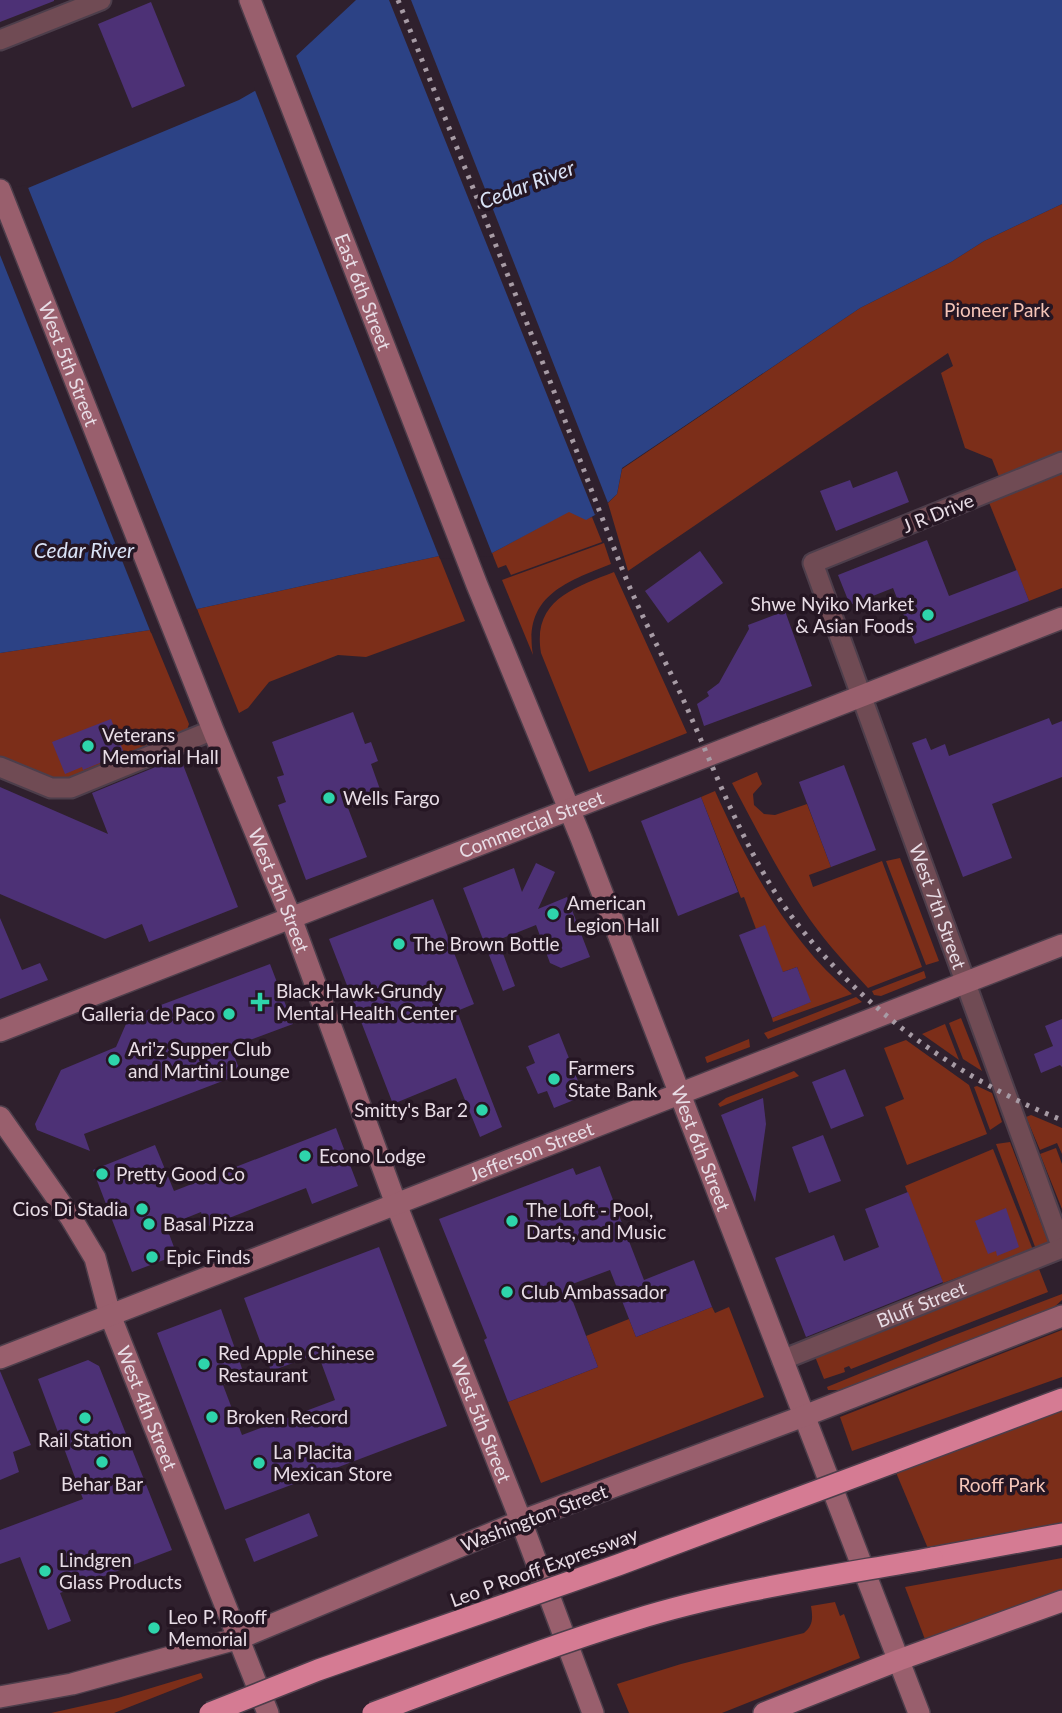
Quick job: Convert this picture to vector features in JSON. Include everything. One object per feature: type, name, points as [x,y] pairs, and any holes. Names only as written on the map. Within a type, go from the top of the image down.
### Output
[{"type":"highway","name":"Leo P Rooff Expressway","points":[[210,1713],[318,1670],[618,1565],[1062,1399]]},
{"type":"highway","points":[[373,1713],[545,1649],[636,1619],[756,1591],[1062,1534]]},
{"type":"main road","points":[[764,1713],[899,1660],[1062,1601]]},
{"type":"street","points":[[0,40],[101,0]]},
{"type":"street","name":"East 6th Street","points":[[250,0],[477,585]]},
{"type":"street","name":"West 5th Street","points":[[0,190],[290,918],[396,1204],[521,1521],[593,1713]]},
{"type":"street","name":"J R Drive","points":[[813,563],[1062,462]]},
{"type":"street","name":"West 7th Street","points":[[813,563],[1062,1248]]},
{"type":"street","name":"West 6th Street","points":[[477,585],[569,810],[919,1713]]},
{"type":"street","name":"Commercial Street","points":[[0,1031],[1062,618]]},
{"type":"street","points":[[0,767],[51,788],[71,788],[213,730]]},
{"type":"street","name":"Jefferson Street","points":[[0,1358],[1062,945]]},
{"type":"street","name":"West 4th Street","points":[[0,1117],[71,1218],[94,1258],[110,1315],[268,1713]]},
{"type":"street","name":"Bluff Street","points":[[782,1360],[1062,1248]]},
{"type":"street","name":"Washington Street","points":[[0,1697],[72,1684],[240,1638],[521,1521],[1062,1316]]},
{"type":"green space","name":"Pioneer Park","points":[[1062,204],[1062,453],[1000,479],[992,459],[965,448],[941,373],[953,366],[948,353],[628,571],[608,503],[617,494],[622,469],[860,308],[951,262],[984,241]]},
{"type":"green space","points":[[1062,468],[1062,588],[1029,601],[988,500]]},
{"type":"green space","points":[[569,511],[586,519],[592,517],[602,542],[511,575],[506,565],[498,568],[492,553]]},
{"type":"green space","points":[[604,543],[611,564],[564,585],[541,605],[532,635],[533,655],[502,580]]},
{"type":"green space","points":[[439,556],[465,621],[366,657],[338,655],[269,682],[248,708],[239,713],[197,609]]},
{"type":"green space","points":[[614,572],[687,733],[589,772],[541,653],[540,635],[543,620],[559,599],[584,584]]},
{"type":"green space","points":[[150,630],[189,724],[182,735],[71,778],[43,776],[0,757],[0,653]]},
{"type":"green space","points":[[757,772],[762,784],[753,794],[754,805],[764,814],[775,815],[807,804],[831,867],[809,875],[813,887],[882,861],[922,967],[868,988],[831,947],[790,888],[732,783]]},
{"type":"green space","points":[[715,791],[741,847],[772,901],[809,951],[852,994],[773,1022],[772,1018],[810,1002],[797,967],[783,972],[756,929],[744,897],[741,898],[701,797]]},
{"type":"green space","points":[[900,858],[939,961],[926,965],[886,861]]},
{"type":"green space","points":[[924,971],[926,978],[881,996],[874,995],[872,991]]},
{"type":"green space","points":[[856,997],[862,1002],[768,1039],[764,1033]]},
{"type":"green space","points":[[961,1018],[982,1071],[963,1059],[949,1023]]},
{"type":"green space","points":[[945,1024],[959,1060],[922,1034]]},
{"type":"green space","points":[[749,1039],[750,1047],[707,1063],[705,1057]]},
{"type":"green space","points":[[906,1040],[969,1085],[987,1134],[907,1165],[885,1107],[904,1099],[884,1048]]},
{"type":"green space","points":[[794,1071],[799,1076],[720,1107],[718,1104],[726,1098]]},
{"type":"green space","points":[[974,1087],[992,1093],[1002,1122],[990,1130]]},
{"type":"green space","points":[[1031,1115],[1062,1128],[1062,1154],[1057,1143],[1040,1150],[1026,1117]]},
{"type":"green space","points":[[1010,1142],[1049,1244],[1037,1252],[996,1144]]},
{"type":"green space","points":[[1056,1148],[1062,1164],[1062,1209],[1040,1154]]},
{"type":"green space","points":[[993,1149],[1033,1250],[943,1283],[905,1186]]},
{"type":"green space","points":[[1039,1269],[1048,1292],[851,1369],[849,1366],[844,1368],[845,1372],[824,1379],[814,1354]]},
{"type":"green space","points":[[1062,1294],[1062,1300],[1052,1309],[840,1390],[828,1390],[827,1387],[944,1339]]},
{"type":"green space","points":[[712,1307],[715,1313],[729,1307],[764,1397],[541,1483],[508,1402],[598,1367],[586,1336],[629,1319],[636,1337]]},
{"type":"green space","points":[[1062,1330],[1062,1377],[852,1451],[840,1417]]},
{"type":"green space","name":"Rooff Park","points":[[1062,1398],[1062,1534],[932,1558],[892,1463]]},
{"type":"green space","points":[[1062,1558],[1062,1593],[926,1642],[905,1587]]},
{"type":"green space","points":[[835,1602],[840,1616],[844,1614],[860,1658],[722,1713],[629,1713],[617,1684],[681,1664],[804,1633],[812,1621],[811,1606]]},
{"type":"green space","points":[[201,1673],[203,1678],[114,1713],[51,1713],[118,1698]]},
{"type":"water","name":"Cedar River","points":[[356,0],[1062,0],[1062,204],[984,241],[951,262],[860,308],[622,468],[617,494],[586,520],[569,512],[492,553],[439,556],[197,609],[150,630],[0,653],[0,194],[28,188],[239,100],[265,85]]},
{"type":"pier","points":[[389,0],[411,0],[608,503],[595,515]]},
{"type":"pier","points":[[295,53],[493,556],[440,559],[254,88]]},
{"type":"pier","points":[[27,185],[198,612],[151,633],[0,255],[0,190]]},
{"type":"building","points":[[0,0],[54,0],[54,1],[0,22]]},
{"type":"building","points":[[151,2],[185,86],[132,108],[98,24]]},
{"type":"building","points":[[897,471],[909,502],[836,531],[820,491],[850,480],[853,488]]},
{"type":"building","points":[[927,540],[949,596],[1017,570],[1029,601],[915,644],[893,588],[850,605],[838,575]]},
{"type":"building","points":[[700,551],[723,583],[668,623],[645,591]]},
{"type":"building","points":[[785,611],[812,686],[704,726],[697,704],[709,696],[707,692],[719,683],[749,629],[748,625]]},
{"type":"building","name":"Wells Fargo","points":[[353,712],[365,744],[371,742],[378,761],[371,764],[382,795],[348,808],[367,857],[306,880],[278,805],[286,802],[277,777],[284,775],[272,742]]},
{"type":"building","points":[[1049,718],[1052,725],[1062,721],[1062,777],[992,804],[1012,858],[963,877],[912,743],[926,738],[931,750],[945,744],[949,756]]},
{"type":"building","name":"Veterans Memorial Hall","points":[[111,719],[124,753],[83,770],[82,767],[65,774],[52,742]]},
{"type":"building","points":[[180,757],[238,907],[149,942],[142,924],[105,939],[0,894],[0,787],[108,834],[92,793]]},
{"type":"building","points":[[844,765],[876,850],[831,867],[799,782]]},
{"type":"building","points":[[701,797],[738,892],[678,916],[641,821]]},
{"type":"building","points":[[536,863],[555,872],[538,909],[567,897],[590,957],[561,968],[550,963],[536,925],[498,940],[515,986],[503,991],[463,888],[514,868],[522,892]]},
{"type":"building","points":[[433,899],[474,1004],[457,1011],[502,1127],[480,1137],[456,1078],[393,1104],[329,939]]},
{"type":"building","points":[[0,918],[22,970],[40,963],[48,980],[0,999]]},
{"type":"building","points":[[765,925],[783,972],[797,967],[811,1002],[772,1018],[739,935]]},
{"type":"building","points":[[270,964],[293,1024],[231,1047],[241,1074],[84,1134],[90,1151],[37,1130],[35,1124],[61,1070],[116,1047],[129,1017]]},
{"type":"building","points":[[1062,1019],[1062,1067],[1060,1065],[1041,1073],[1034,1054],[1053,1046],[1045,1026]]},
{"type":"building","name":"Farmers State Bank","points":[[559,1033],[584,1096],[554,1108],[547,1091],[538,1094],[526,1067],[535,1063],[528,1046]]},
{"type":"building","points":[[845,1069],[864,1116],[831,1129],[812,1082]]},
{"type":"building","points":[[763,1098],[766,1124],[755,1202],[721,1115]]},
{"type":"building","points":[[336,1128],[358,1186],[312,1204],[306,1188],[206,1227],[201,1212],[166,1226],[177,1255],[132,1272],[93,1170],[155,1145],[174,1191]]},
{"type":"building","points":[[823,1135],[841,1181],[809,1193],[792,1147]]},
{"type":"building","points":[[600,1166],[644,1280],[694,1260],[712,1307],[636,1337],[610,1270],[567,1286],[598,1367],[508,1402],[484,1340],[487,1338],[439,1219],[573,1168],[576,1175]]},
{"type":"building","points":[[908,1192],[943,1282],[806,1337],[775,1258],[834,1235],[844,1261],[879,1247],[865,1209]]},
{"type":"building","points":[[1006,1208],[1019,1247],[997,1256],[996,1251],[988,1254],[975,1221]]},
{"type":"building","points":[[379,1247],[447,1426],[225,1510],[157,1333],[221,1309],[245,1377],[223,1385],[242,1435],[335,1400],[318,1354],[271,1371],[244,1298]]},
{"type":"building","points":[[88,1360],[99,1366],[172,1550],[60,1593],[71,1621],[48,1630],[20,1557],[0,1564],[0,1530],[83,1499],[38,1379]]},
{"type":"building","points":[[0,1371],[31,1445],[13,1452],[19,1472],[0,1480]]},
{"type":"building","points":[[309,1513],[318,1536],[254,1562],[245,1539]]},
{"type":"railway","points":[[398,0],[630,587],[761,870],[795,921],[822,953],[882,1012],[915,1038],[986,1084],[1062,1120]]},
{"type":"place","name":"Shwe Nyiko Market & Asian Foods","points":[[928,615]]},
{"type":"place","name":"Veterans Memorial Hall","points":[[88,746]]},
{"type":"place","name":"Wells Fargo","points":[[329,798]]},
{"type":"place","name":"American Legion Hall","points":[[553,914]]},
{"type":"place","name":"The Brown Bottle","points":[[399,944]]},
{"type":"place","name":"Black Hawk-Grundy Mental Health Center","points":[[260,1002]]},
{"type":"place","name":"Galleria de Paco","points":[[229,1014]]},
{"type":"place","name":"Ari'z Supper Club and Martini Lounge","points":[[114,1060]]},
{"type":"place","name":"Farmers State Bank","points":[[554,1079]]},
{"type":"place","name":"Smitty's Bar 2","points":[[482,1110]]},
{"type":"place","name":"Econo Lodge","points":[[305,1156]]},
{"type":"place","name":"Pretty Good Co","points":[[102,1174]]},
{"type":"place","name":"Cios Di Stadia","points":[[142,1209]]},
{"type":"place","name":"The Loft - Pool, Darts, and Music","points":[[512,1221]]},
{"type":"place","name":"Basal Pizza","points":[[149,1224]]},
{"type":"place","name":"Epic Finds","points":[[152,1257]]},
{"type":"place","name":"Club Ambassador","points":[[507,1292]]},
{"type":"place","name":"Red Apple Chinese Restaurant","points":[[204,1364]]},
{"type":"place","name":"Broken Record","points":[[212,1417]]},
{"type":"place","name":"Rail Station","points":[[85,1418]]},
{"type":"place","name":"Behar Bar","points":[[102,1462]]},
{"type":"place","name":"La Placita Mexican Store","points":[[259,1463]]},
{"type":"place","name":"Lindgren Glass Products","points":[[45,1571]]},
{"type":"place","name":"Leo P. Rooff Memorial","points":[[154,1628]]}]
